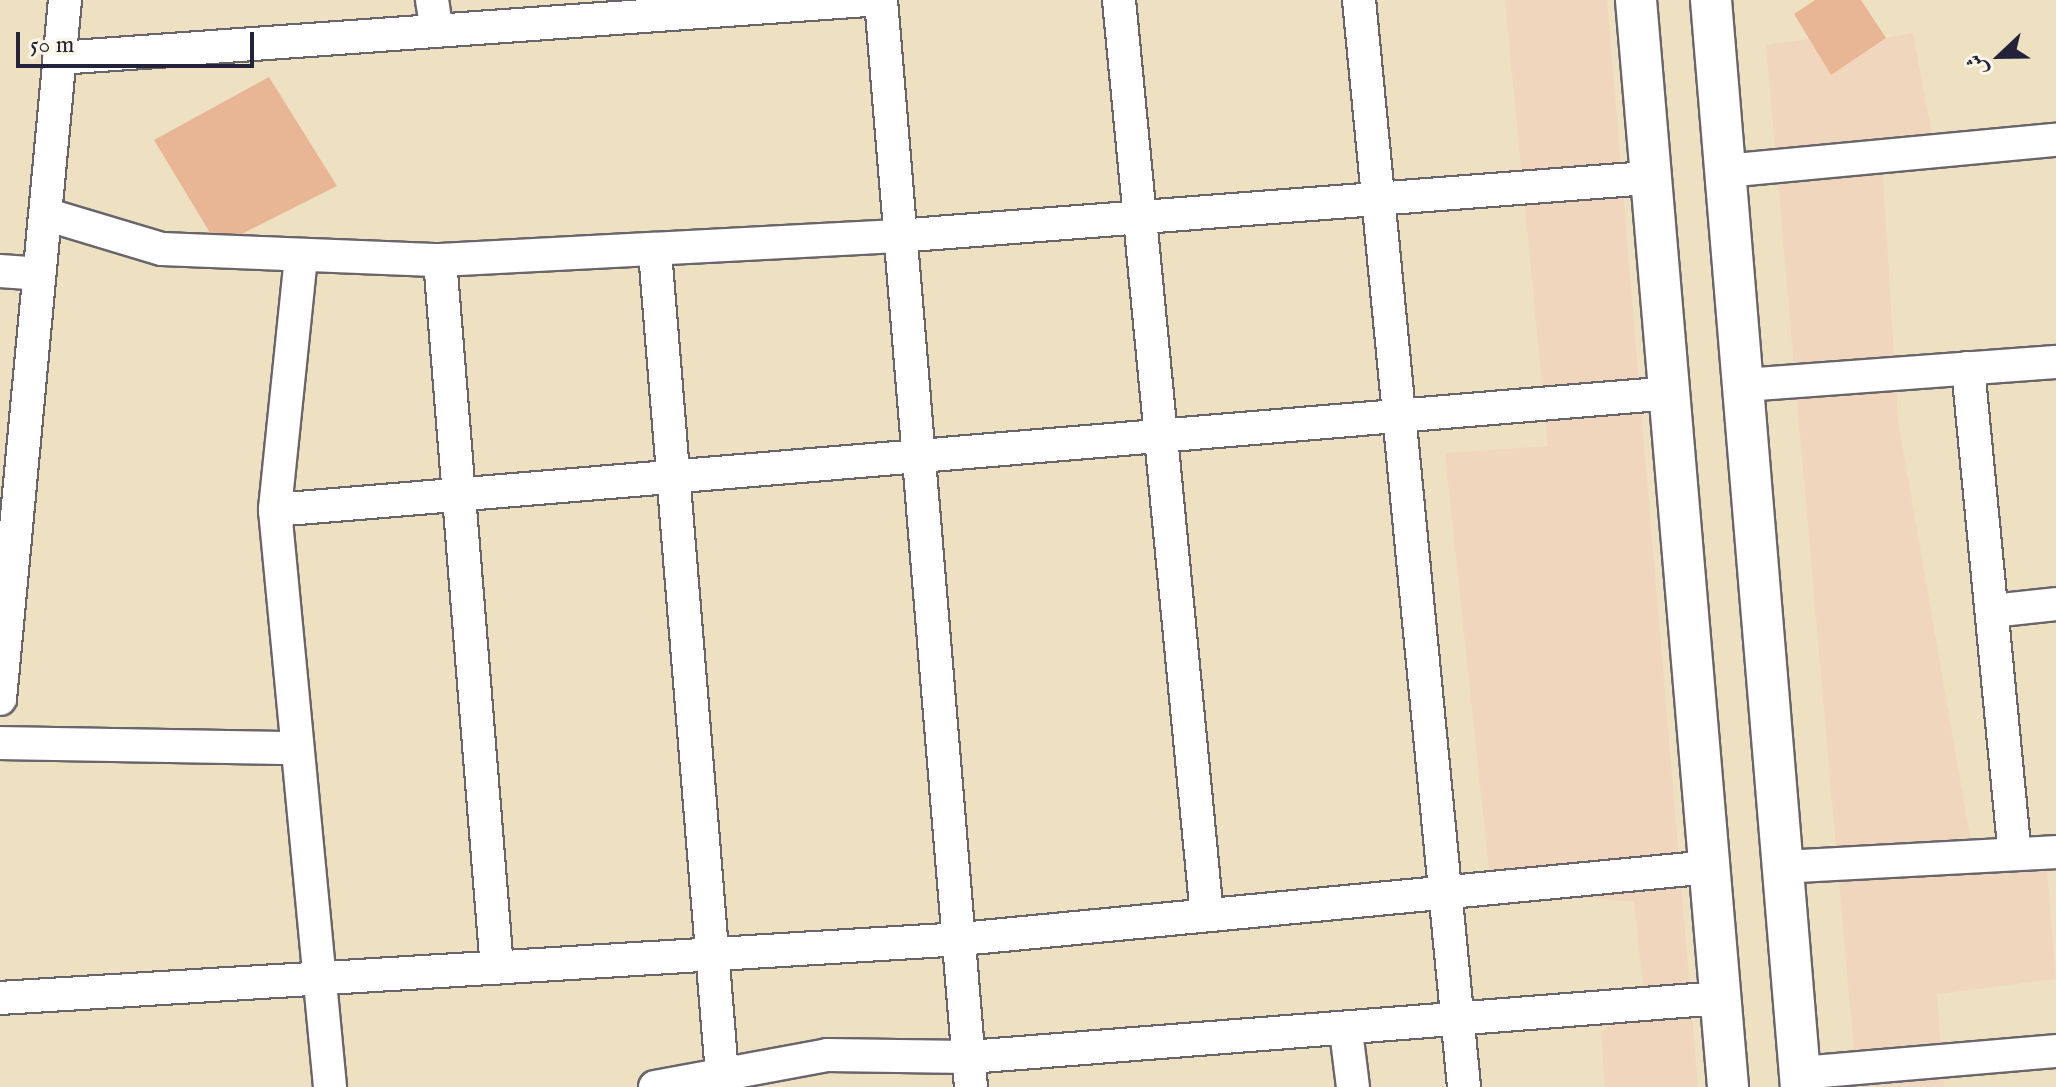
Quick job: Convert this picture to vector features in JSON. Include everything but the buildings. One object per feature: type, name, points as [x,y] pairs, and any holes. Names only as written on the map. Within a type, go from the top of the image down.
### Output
[{"type":"main road","points":[[1636,0],[1648,178],[1670,393],[1728,1087]]},
{"type":"main road","points":[[1711,0],[1801,1080]]},
{"type":"street","points":[[0,699],[65,0]]},
{"type":"street","points":[[59,58],[435,16],[867,0]]},
{"type":"street","points":[[881,0],[897,236],[920,456],[970,1072]]},
{"type":"street","points":[[1119,0],[1207,915]]},
{"type":"street","points":[[1359,0],[1464,1087]]},
{"type":"street","points":[[1725,171],[2056,140]]},
{"type":"street","points":[[45,214],[162,249],[301,257],[440,260],[655,252],[897,236],[1648,178]]},
{"type":"street","points":[[655,252],[722,1084]]},
{"type":"street","points":[[301,257],[275,510],[330,1087]]},
{"type":"street","points":[[440,260],[497,968]]},
{"type":"street","points":[[0,271],[39,274]]},
{"type":"street","points":[[1743,385],[2056,362]]},
{"type":"street","points":[[1968,368],[2015,854]]},
{"type":"street","points":[[275,510],[1670,393]]},
{"type":"street","points":[[1992,611],[2056,604]]},
{"type":"street","points":[[0,743],[297,748]]},
{"type":"street","points":[[1781,867],[2056,852]]},
{"type":"street","points":[[0,998],[961,939],[1710,867]]},
{"type":"street","points":[[655,1087],[722,1084],[827,1055],[970,1072],[1346,1031],[1721,998]]},
{"type":"street","points":[[1346,1031],[1353,1087]]},
{"type":"street","points":[[1801,1080],[2056,1051]]},
{"type":"shaded area","points":[[1505,0],[1607,0],[1698,1087],[1605,1087],[1601,1032],[1645,1005],[1634,902],[1491,888],[1445,453],[1548,446]]},
{"type":"shaded area","points":[[1913,33],[1932,134],[1881,143],[1898,420],[1972,848],[2044,838],[2056,979],[1937,994],[1944,1087],[1857,1087],[1766,45],[1809,39],[1831,74],[1886,38]]}]
